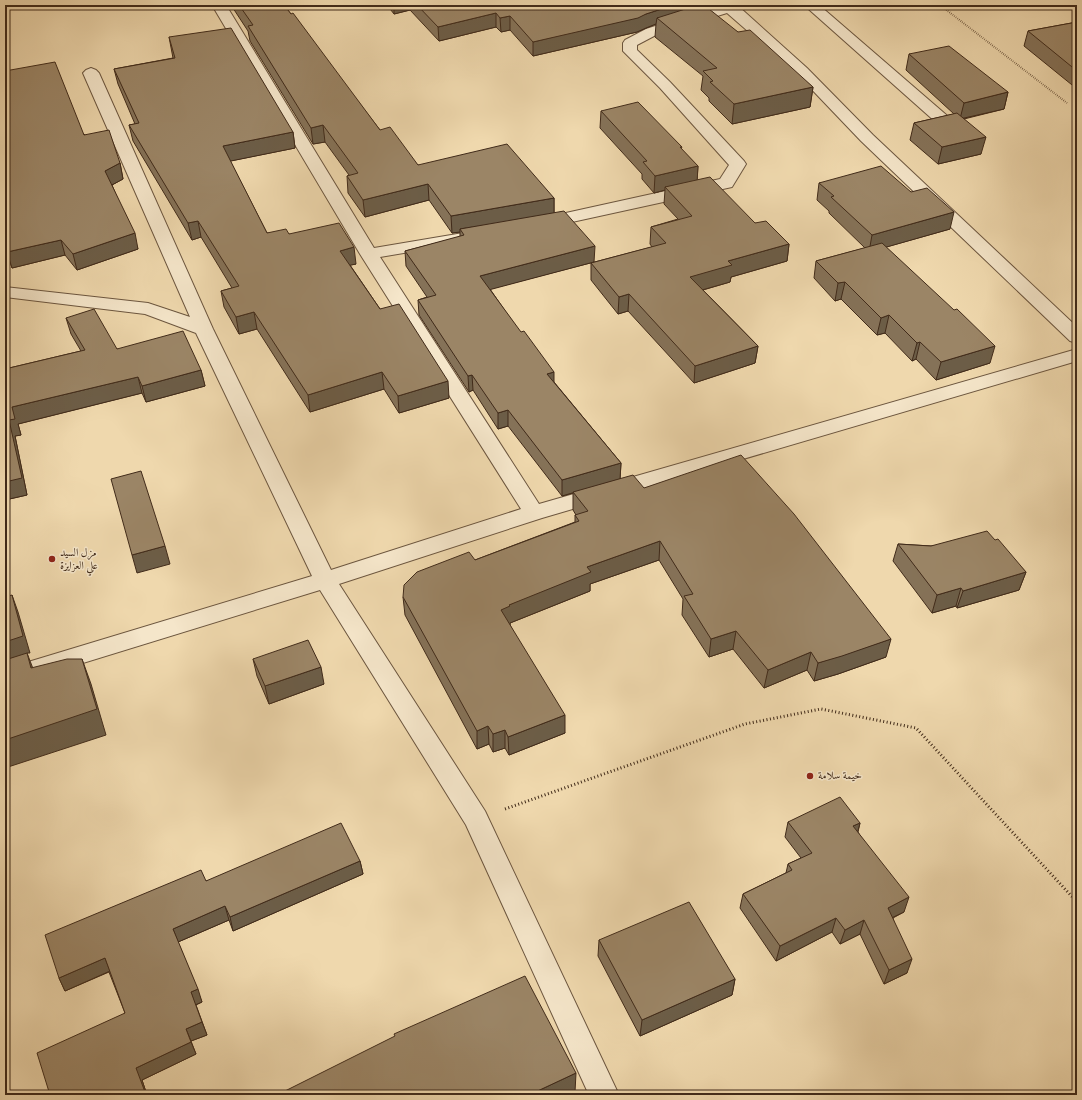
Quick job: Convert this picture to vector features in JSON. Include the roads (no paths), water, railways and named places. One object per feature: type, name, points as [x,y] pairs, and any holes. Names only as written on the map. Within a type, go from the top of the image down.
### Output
[{"type":"street","points":[[219,5],[369,254],[534,513]]},
{"type":"street","points":[[811,5],[945,122]]},
{"type":"street","points":[[523,227],[554,222],[726,183],[738,164],[665,85],[630,50],[630,43],[651,32],[729,6],[802,71],[867,138],[1077,337]]},
{"type":"street","points":[[91,73],[204,329],[325,580],[476,819],[604,1095]]},
{"type":"street","points":[[369,254],[485,234]]},
{"type":"street","points":[[5,292],[148,309],[204,329]]},
{"type":"street","points":[[5,678],[325,580],[534,513],[1077,355]]},
{"type":"place","name":"مزل السيد علي العزايزة","points":[[52,559]]},
{"type":"place","name":"خيمة سلامة","points":[[810,776]]}]
